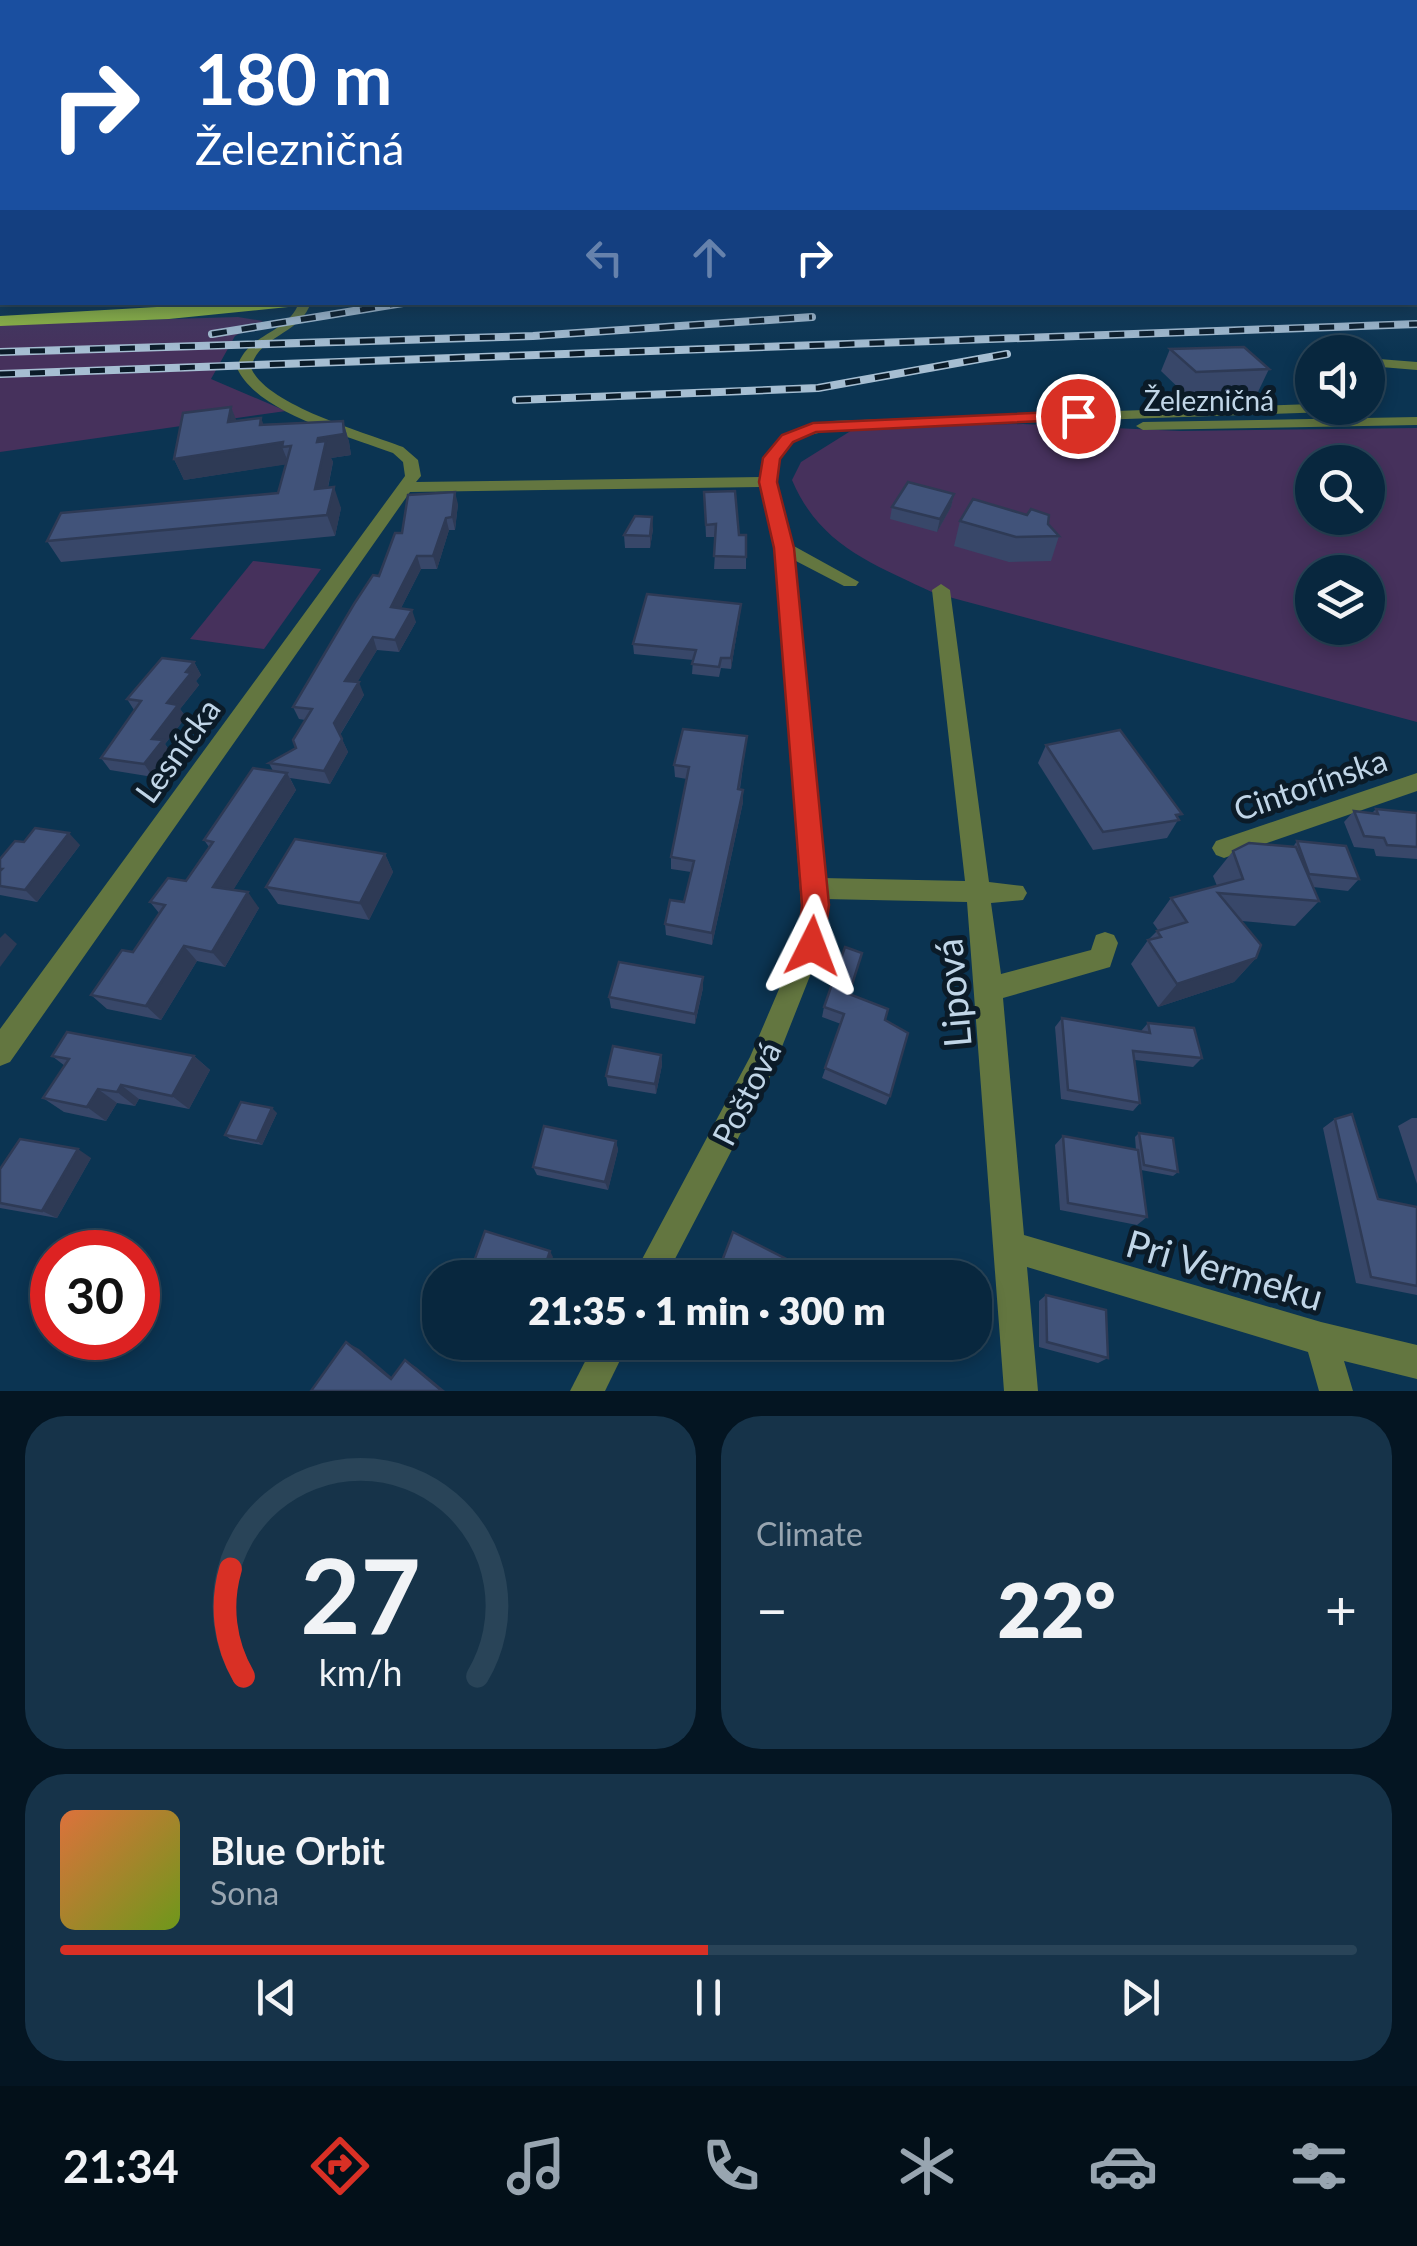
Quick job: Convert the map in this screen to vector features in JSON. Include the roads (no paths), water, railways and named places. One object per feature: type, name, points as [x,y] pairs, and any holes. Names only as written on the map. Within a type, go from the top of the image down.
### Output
[{"type":"main road","points":[[0,320],[202,312],[272,305]]},
{"type":"street","points":[[304,305],[306,309],[295,320],[252,350],[244,368],[248,380],[282,402],[398,450],[410,460],[414,476],[407,487]]},
{"type":"street","points":[[1385,363],[1417,366]]},
{"type":"street","name":"Železničná","points":[[768,482],[778,448],[797,432],[813,428],[1295,409]]},
{"type":"street","name":"Železničná","points":[[1001,418],[1178,427],[1417,420]]},
{"type":"street","points":[[407,487],[768,482]]},
{"type":"street","name":"Poštová","points":[[657,1260],[785,1014],[815,934],[784,548],[768,482]]},
{"type":"street","name":"Lesnícka","points":[[0,1052],[407,487]]},
{"type":"street","points":[[784,548],[850,582]]},
{"type":"street","name":"Lipová","points":[[941,590],[980,896],[1021,1391]]},
{"type":"street","name":"Cintorínska","points":[[1224,848],[1417,782]]},
{"type":"street","points":[[814,888],[980,896],[1016,893]]},
{"type":"street","points":[[989,989],[1101,959],[1105,944]]},
{"type":"street","name":"Pri Vermeku","points":[[1012,1247],[1321,1340],[1417,1362]]},
{"type":"street","points":[[1321,1340],[1336,1391]]},
{"type":"street","points":[[586,1391],[603,1360]]},
{"type":"railway","points":[[212,334],[391,305]]},
{"type":"railway","points":[[0,352],[533,336],[812,317]]},
{"type":"railway","points":[[0,374],[1417,324]]},
{"type":"railway","points":[[516,400],[818,388],[1007,354]]}]
